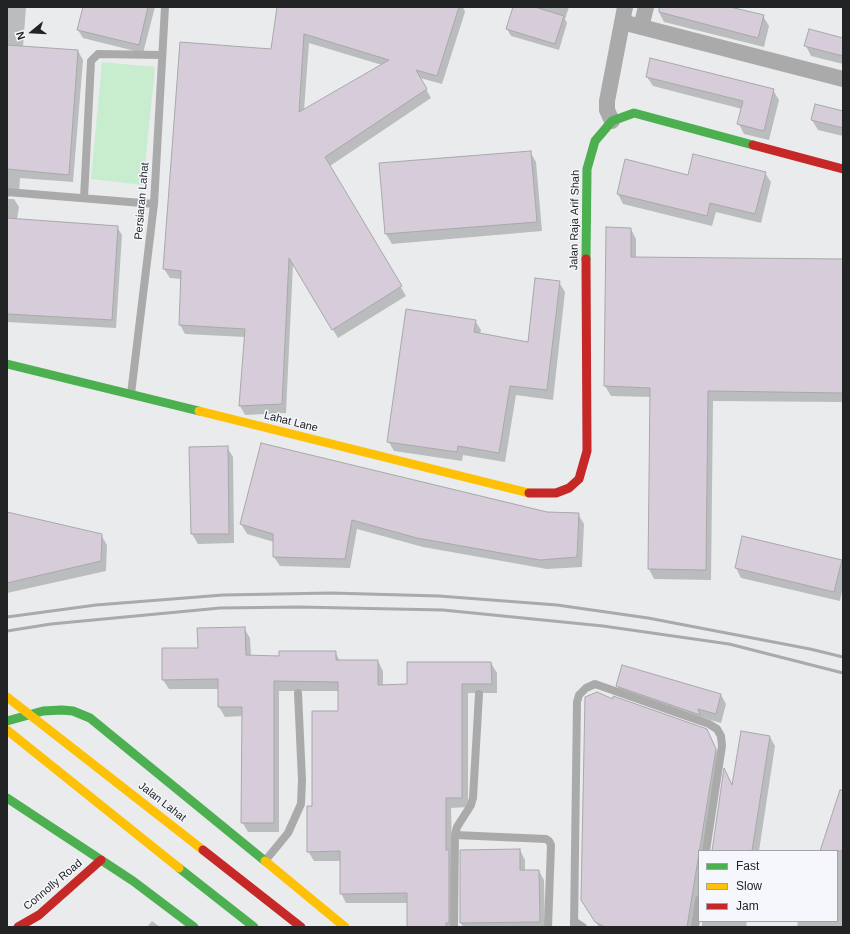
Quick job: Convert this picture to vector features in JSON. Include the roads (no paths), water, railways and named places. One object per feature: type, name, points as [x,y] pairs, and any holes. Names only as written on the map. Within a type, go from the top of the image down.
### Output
[{"type":"main road","name":"Jalan Raja Arif Shah","points":[[569,488],[579,479],[587,451],[587,170],[595,141],[612,121],[634,113],[843,169]]},
{"type":"main road","name":"Lahat Lane","points":[[7,364],[531,492],[556,493],[569,488]]},
{"type":"main road","name":"Jalan Lahat","points":[[7,697],[104,771],[301,927]]},
{"type":"main road","points":[[7,721],[43,711],[62,710],[73,711],[90,718],[345,927]]},
{"type":"main road","points":[[7,730],[254,927]]},
{"type":"main road","points":[[7,798],[101,860],[194,927]]},
{"type":"main road","name":"Connolly Road","points":[[18,927],[39,915],[101,860]]},
{"type":"street","points":[[642,27],[646,7]]},
{"type":"street","points":[[612,121],[607,110],[607,101],[624,14],[642,27],[843,79]]},
{"type":"lane","name":"Persiaran Lahat","points":[[130,395],[154,204],[165,7]]},
{"type":"lane","points":[[84,198],[91,61],[98,54],[162,55]]},
{"type":"lane","points":[[7,192],[154,204]]},
{"type":"lane","points":[[583,927],[574,924],[577,702],[579,696],[586,688],[596,684],[717,728],[721,736],[722,746],[706,850]]},
{"type":"lane","points":[[265,862],[288,833],[301,804],[302,780],[298,693]]},
{"type":"lane","points":[[454,927],[455,836],[457,827],[471,805],[473,798],[479,694]]},
{"type":"lane","points":[[455,836],[546,839],[549,841],[551,844],[548,927]]},
{"type":"lane","points":[[695,927],[698,907]]},
{"type":"railway","points":[[7,617],[96,605],[223,595],[331,593],[439,596],[557,605],[648,618],[810,649],[843,657]]},
{"type":"railway","points":[[7,631],[51,624],[220,608],[298,607],[443,610],[603,626],[729,644],[843,673]]}]
